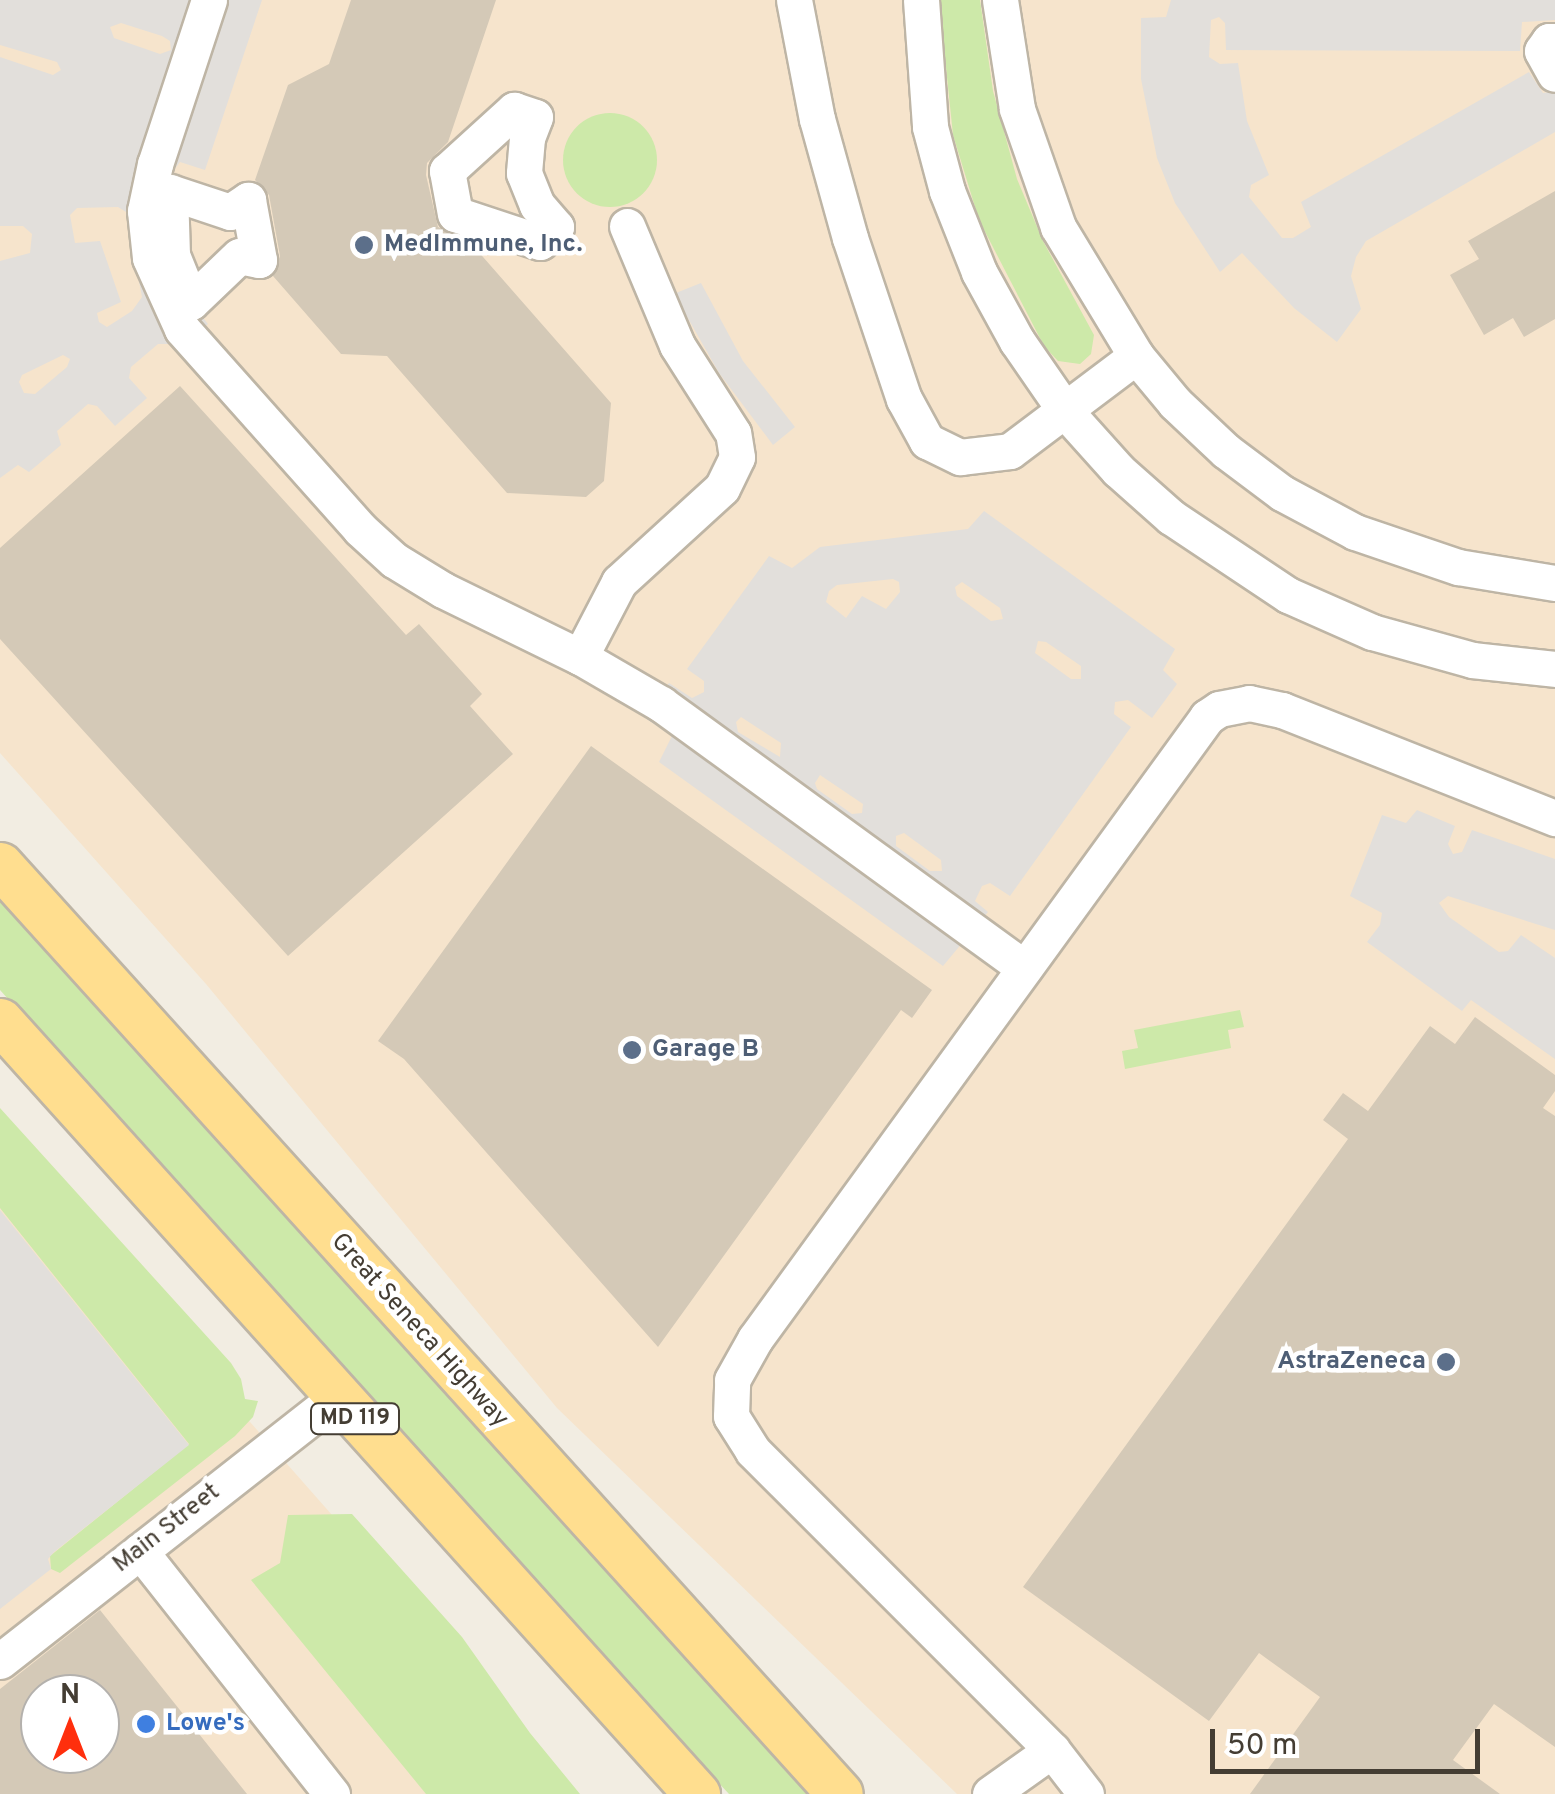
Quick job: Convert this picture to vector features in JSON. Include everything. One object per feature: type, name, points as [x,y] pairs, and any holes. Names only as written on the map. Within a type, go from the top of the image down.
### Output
[{"type":"main road","name":"Great Seneca Highway","points":[[0,865],[833,1786]]},
{"type":"main road","name":"MD 119","points":[[0,1021],[335,1398],[697,1794]]},
{"type":"street","points":[[209,0],[155,164],[145,211],[150,258],[168,306],[182,328],[309,472],[394,560],[443,590],[580,657],[661,704],[1024,968]]},
{"type":"street","points":[[794,0],[830,171],[889,355],[920,433],[948,454],[984,457],[1021,446],[1136,356]]},
{"type":"street","points":[[921,0],[930,127],[947,192],[979,272],[1016,340],[1066,412],[1118,470],[1172,517],[1288,595],[1372,632],[1472,660],[1555,669]]},
{"type":"street","points":[[1000,0],[1007,60],[1034,169],[1058,227],[1136,356],[1175,404],[1226,451],[1282,493],[1355,532],[1458,567],[1555,583]]},
{"type":"street","points":[[1555,41],[1549,41],[1542,51],[1555,74]]},
{"type":"street","points":[[580,657],[619,582],[722,488],[737,457],[733,433],[677,345],[626,226]]},
{"type":"street","points":[[1086,1794],[1052,1750],[753,1452],[739,1434],[728,1398],[732,1380],[748,1350],[1198,728],[1218,710],[1234,705],[1282,710],[1555,818]]},
{"type":"street","name":"Main Street","points":[[0,1661],[335,1398]]},
{"type":"street","points":[[140,1551],[332,1794]]},
{"type":"street","points":[[990,1794],[1052,1750]]},
{"type":"street","points":[[1021,1794],[1052,1750]]},
{"type":"street","points":[[833,1786],[869,1794]]},
{"type":"shaded area","points":[[0,0],[1555,0],[1555,1794],[957,1794],[557,1408],[206,984],[0,753]]},
{"type":"shaded area","points":[[0,0],[262,0],[205,170],[180,162],[173,171],[168,209],[197,310],[208,324],[177,349],[170,344],[158,344],[131,367],[129,378],[147,398],[115,426],[97,406],[88,404],[57,431],[61,445],[29,472],[18,465],[0,478],[0,261],[30,253],[32,234],[23,226],[0,226],[0,57],[53,75],[61,70],[57,62],[0,45]],"holes":[[[121,23],[162,36],[170,41],[171,50],[160,54],[114,38],[110,27]],[[118,207],[126,212],[142,297],[132,311],[107,327],[99,322],[97,313],[121,302],[100,241],[75,243],[70,215],[77,208]],[[63,355],[70,359],[67,367],[35,394],[24,393],[19,382],[22,375]]]},
{"type":"shaded area","points":[[1171,0],[1555,0],[1555,20],[1522,22],[1520,51],[1226,50],[1225,23],[1219,17],[1211,20],[1209,57],[1220,64],[1238,63],[1247,121],[1269,175],[1251,185],[1249,197],[1282,238],[1293,238],[1311,227],[1301,202],[1529,72],[1543,93],[1555,91],[1555,132],[1366,241],[1351,276],[1361,309],[1337,342],[1294,308],[1242,253],[1220,272],[1175,203],[1157,158],[1141,79],[1141,18],[1166,17]]},
{"type":"shaded area","points":[[701,283],[743,361],[795,427],[773,445],[719,373],[681,306],[676,293]]},
{"type":"shaded area","points":[[984,511],[1175,649],[1163,670],[1177,684],[1152,718],[1128,700],[1115,702],[1114,714],[1131,727],[1010,896],[990,883],[982,886],[975,901],[988,912],[943,966],[659,762],[672,736],[645,718],[669,683],[692,698],[704,692],[704,681],[687,669],[769,556],[792,568],[820,547],[968,529]],"holes":[[[893,579],[899,582],[900,592],[886,609],[862,596],[846,618],[826,602],[829,591],[837,585]],[[962,582],[1000,608],[1003,619],[991,621],[957,596],[955,587]],[[1038,641],[1046,642],[1081,666],[1081,679],[1071,679],[1035,653]],[[741,717],[781,743],[780,757],[738,732],[736,722]],[[820,775],[863,804],[862,813],[852,814],[817,789],[815,783]],[[904,833],[941,860],[942,871],[930,871],[896,846],[896,836]]]},
{"type":"shaded area","points":[[1417,810],[1455,826],[1448,844],[1453,854],[1462,852],[1472,830],[1555,859],[1555,930],[1448,896],[1439,903],[1449,917],[1499,952],[1508,951],[1521,935],[1555,958],[1555,1059],[1471,1000],[1462,1011],[1367,942],[1380,925],[1382,913],[1350,896],[1382,815],[1406,823]]},
{"type":"shaded area","points":[[0,1138],[495,1700],[572,1794],[0,1794]]},
{"type":"shaded area","points":[[0,1210],[189,1445],[54,1552],[48,1559],[51,1569],[0,1609]]},
{"type":"green space","points":[[939,0],[980,0],[993,91],[1017,179],[1043,241],[1094,335],[1091,354],[1080,364],[1058,361],[1044,346],[979,220],[953,135]]},
{"type":"green space","points":[[610,113],[628,116],[643,127],[654,142],[654,178],[643,193],[628,204],[610,207],[592,204],[577,193],[566,178],[563,160],[566,142],[577,127],[592,116]]},
{"type":"green space","points":[[0,892],[600,1563],[813,1794],[729,1794],[560,1613],[0,990]]},
{"type":"green space","points":[[1240,1010],[1244,1027],[1228,1030],[1231,1048],[1125,1069],[1122,1051],[1138,1048],[1134,1030]]},
{"type":"green space","points":[[0,1108],[231,1363],[241,1379],[245,1399],[258,1401],[253,1417],[235,1436],[60,1573],[51,1569],[50,1556],[189,1444],[0,1208]]},
{"type":"green space","points":[[352,1514],[462,1637],[530,1733],[580,1794],[426,1794],[251,1580],[280,1563],[288,1515]]},
{"type":"building","name":"MedImmune, Inc.","points":[[351,0],[496,0],[448,142],[427,163],[426,175],[438,227],[469,241],[611,403],[604,481],[586,497],[507,493],[387,356],[341,354],[273,276],[280,256],[269,195],[255,180],[288,85],[329,64]]},
{"type":"building","points":[[1555,191],[1555,319],[1524,337],[1513,318],[1484,335],[1450,275],[1479,259],[1468,241]]},
{"type":"building","points":[[180,386],[406,635],[419,624],[482,694],[470,706],[513,754],[288,956],[0,639],[0,548]]},
{"type":"building","name":"Garage B","points":[[591,746],[932,990],[912,1018],[901,1010],[658,1347],[404,1059],[378,1041]]},
{"type":"building","name":"AstraZeneca","points":[[1475,1017],[1555,1075],[1555,1091],[1543,1108],[1555,1116],[1555,1747],[1494,1704],[1453,1760],[1500,1794],[1250,1794],[1320,1697],[1259,1653],[1209,1721],[1023,1587],[1348,1139],[1323,1120],[1343,1093],[1368,1111],[1430,1026],[1455,1044]]},
{"type":"building","name":"Lowe's","points":[[100,1610],[247,1794],[0,1794],[0,1689]]},
{"type":"place","name":"MedImmune, Inc.","points":[[364,245]]},
{"type":"place","name":"Garage B","points":[[632,1050]]},
{"type":"place","name":"AstraZeneca","points":[[1446,1362]]},
{"type":"place","name":"Lowe's","points":[[146,1724]]}]
